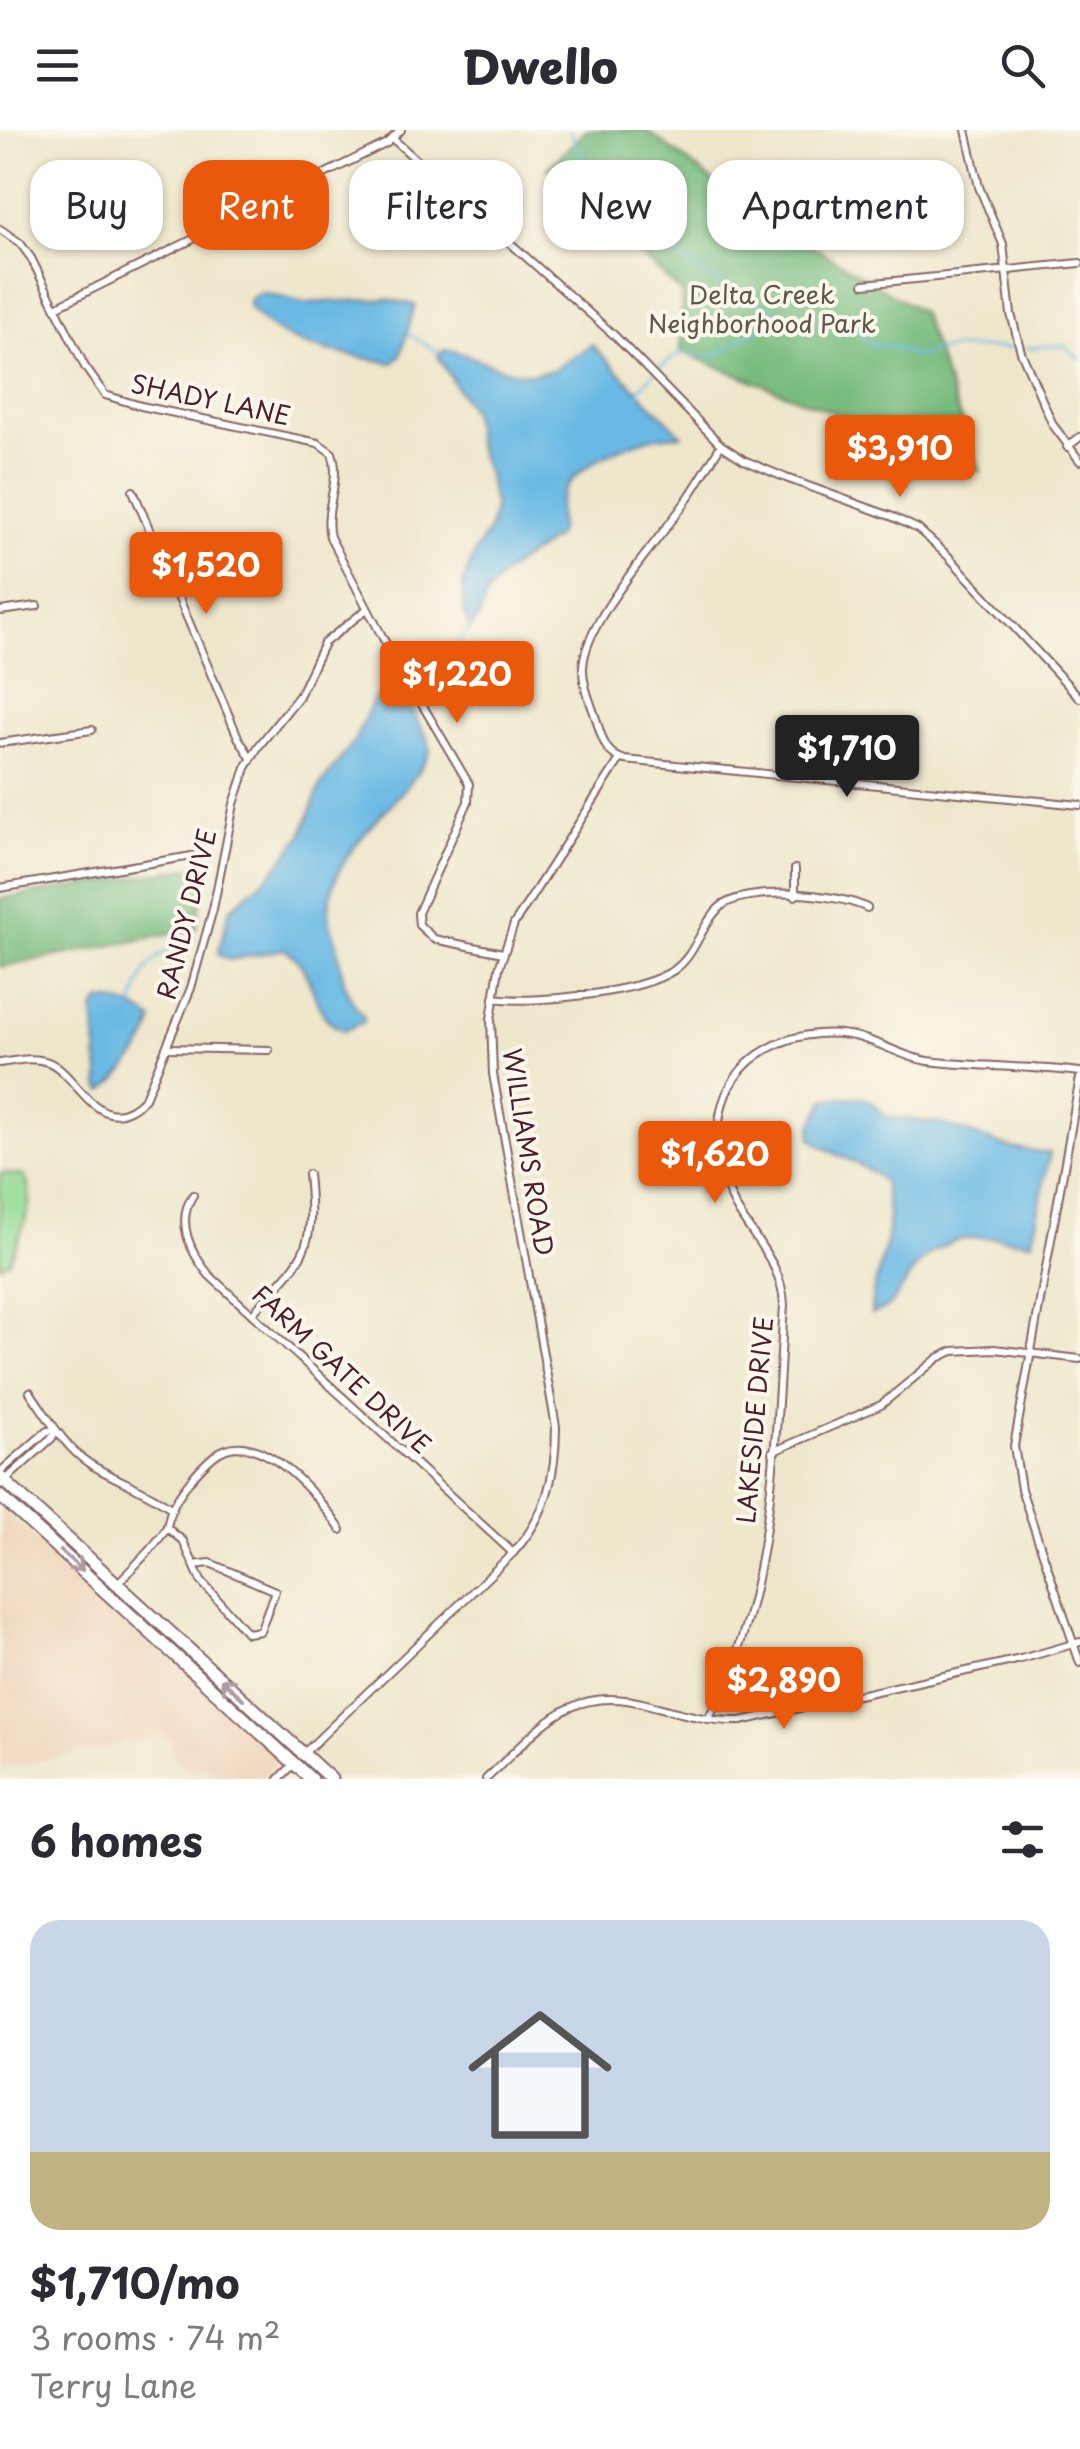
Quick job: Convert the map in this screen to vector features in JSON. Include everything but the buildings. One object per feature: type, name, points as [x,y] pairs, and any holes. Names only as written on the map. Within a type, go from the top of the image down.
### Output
[{"type":"main road","points":[[1,1479],[299,1759],[311,1779]]},
{"type":"main road","points":[[0,1496],[299,1759],[332,1779]]},
{"type":"street","points":[[56,307],[392,138],[401,130]]},
{"type":"street","points":[[966,130],[976,177],[1000,237],[1021,352],[1042,404],[1080,462]]},
{"type":"street","points":[[392,138],[600,323],[721,445],[744,460],[918,530],[948,556],[1080,698]]},
{"type":"street","name":"SHADY LANE","points":[[0,229],[23,246],[91,377],[105,395],[318,442],[332,453],[336,468],[328,532],[367,608]]},
{"type":"street","points":[[864,284],[1080,263]]},
{"type":"street","points":[[1068,447],[1080,437]]},
{"type":"street","points":[[721,445],[686,502],[616,596],[585,655],[584,678],[611,754],[620,759],[1080,805]]},
{"type":"street","points":[[133,492],[238,737],[251,758]]},
{"type":"street","points":[[0,611],[37,606]]},
{"type":"street","points":[[367,608],[470,784],[468,802],[418,913],[419,925],[434,939],[504,953]]},
{"type":"street","name":"RANDY DRIVE","points":[[0,1064],[44,1060],[56,1066],[95,1106],[122,1112],[146,1098],[203,948],[234,804],[251,758],[299,696],[324,644],[367,608]]},
{"type":"street","points":[[0,743],[92,730]]},
{"type":"street","name":"WILLIAMS ROAD","points":[[280,1779],[514,1554],[529,1535],[548,1495],[556,1427],[492,1074],[494,998],[504,953],[522,909],[620,759]]},
{"type":"street","points":[[0,888],[192,856]]},
{"type":"street","points":[[795,869],[795,896]]},
{"type":"street","points":[[494,998],[546,1000],[662,976],[681,964],[715,912],[729,900],[750,895],[844,898],[867,908]]},
{"type":"street","name":"LAKESIDE DRIVE","points":[[708,1719],[727,1680],[756,1589],[784,1304],[772,1258],[734,1205],[719,1139],[720,1113],[739,1073],[754,1057],[775,1043],[795,1037],[829,1034],[867,1038],[929,1061],[1080,1075],[1014,1459],[1080,1663]]},
{"type":"street","points":[[168,1048],[269,1050]]},
{"type":"street","points":[[252,1314],[298,1262],[307,1246],[312,1220],[308,1174]]},
{"type":"street","name":"FARM GATE DRIVE","points":[[193,1196],[184,1213],[190,1246],[209,1274],[514,1554]]},
{"type":"street","points":[[772,1452],[882,1404],[938,1358],[953,1351],[975,1348],[1080,1359]]},
{"type":"street","points":[[30,1392],[56,1430],[87,1462],[142,1488],[172,1509]]},
{"type":"street","points":[[1,1479],[56,1430]]},
{"type":"street","points":[[117,1584],[167,1528],[172,1509],[213,1456],[229,1448],[250,1447],[276,1461],[313,1494],[341,1530]]},
{"type":"street","points":[[167,1528],[183,1541],[194,1566],[201,1581],[247,1633],[260,1631],[275,1591],[214,1563],[194,1566]]},
{"type":"street","points":[[486,1779],[567,1707],[586,1700],[621,1698],[708,1719],[741,1721],[1077,1644]]},
{"type":"shaded area","points":[[0,1508],[275,1751],[274,1767],[263,1779],[224,1779],[206,1767],[190,1771],[174,1760],[170,1740],[164,1735],[0,1769]]},
{"type":"green space","name":"Delta Creek Neighborhood Park","points":[[586,130],[646,130],[685,160],[556,160]]},
{"type":"green space","name":"Delta Creek Neighborhood Park","points":[[687,161],[707,177],[707,250],[819,250],[921,312],[980,471],[681,352],[682,293],[636,250],[687,250]]},
{"type":"green space","points":[[207,865],[196,929],[0,967],[0,899]]},
{"type":"green space","points":[[0,1173],[24,1176],[29,1207],[10,1260],[0,1265]]},
{"type":"water","points":[[261,292],[303,303],[387,299],[415,305],[400,356],[392,363],[315,348],[280,333],[250,308],[249,300]]},
{"type":"water","points":[[592,345],[682,435],[631,444],[581,472],[563,493],[557,536],[499,579],[470,629],[464,611],[463,583],[476,550],[490,529],[494,507],[472,413],[438,356],[444,350],[455,351],[502,369],[531,374],[553,370]]},
{"type":"water","points":[[395,681],[428,740],[430,751],[403,791],[353,848],[332,891],[329,919],[344,984],[364,1017],[364,1022],[345,1030],[325,1016],[304,969],[284,949],[230,960],[219,955],[219,949],[230,909],[272,873],[302,835],[320,786],[355,740],[373,701]]},
{"type":"water","points":[[100,1002],[133,1007],[153,1020],[134,1059],[103,1091],[94,1010]]},
{"type":"water","points":[[826,1099],[869,1100],[887,1117],[939,1123],[1011,1148],[1050,1153],[1032,1242],[980,1237],[949,1243],[922,1261],[890,1304],[871,1314],[888,1228],[883,1181],[811,1138],[812,1125]]},
{"type":"waterway","points":[[570,130],[585,167],[603,183],[619,206],[669,249],[728,290],[782,314],[826,323],[851,323],[870,344],[892,347],[913,356],[953,348],[1013,348]]},
{"type":"waterway","points":[[639,394],[639,389],[660,367],[681,353],[708,357],[719,353],[780,315]]},
{"type":"waterway","points":[[408,334],[440,353]]},
{"type":"waterway","points":[[1026,348],[1064,345],[1080,359]]},
{"type":"waterway","points":[[432,682],[471,625]]},
{"type":"waterway","points":[[133,1007],[141,980],[152,963],[194,939]]}]
